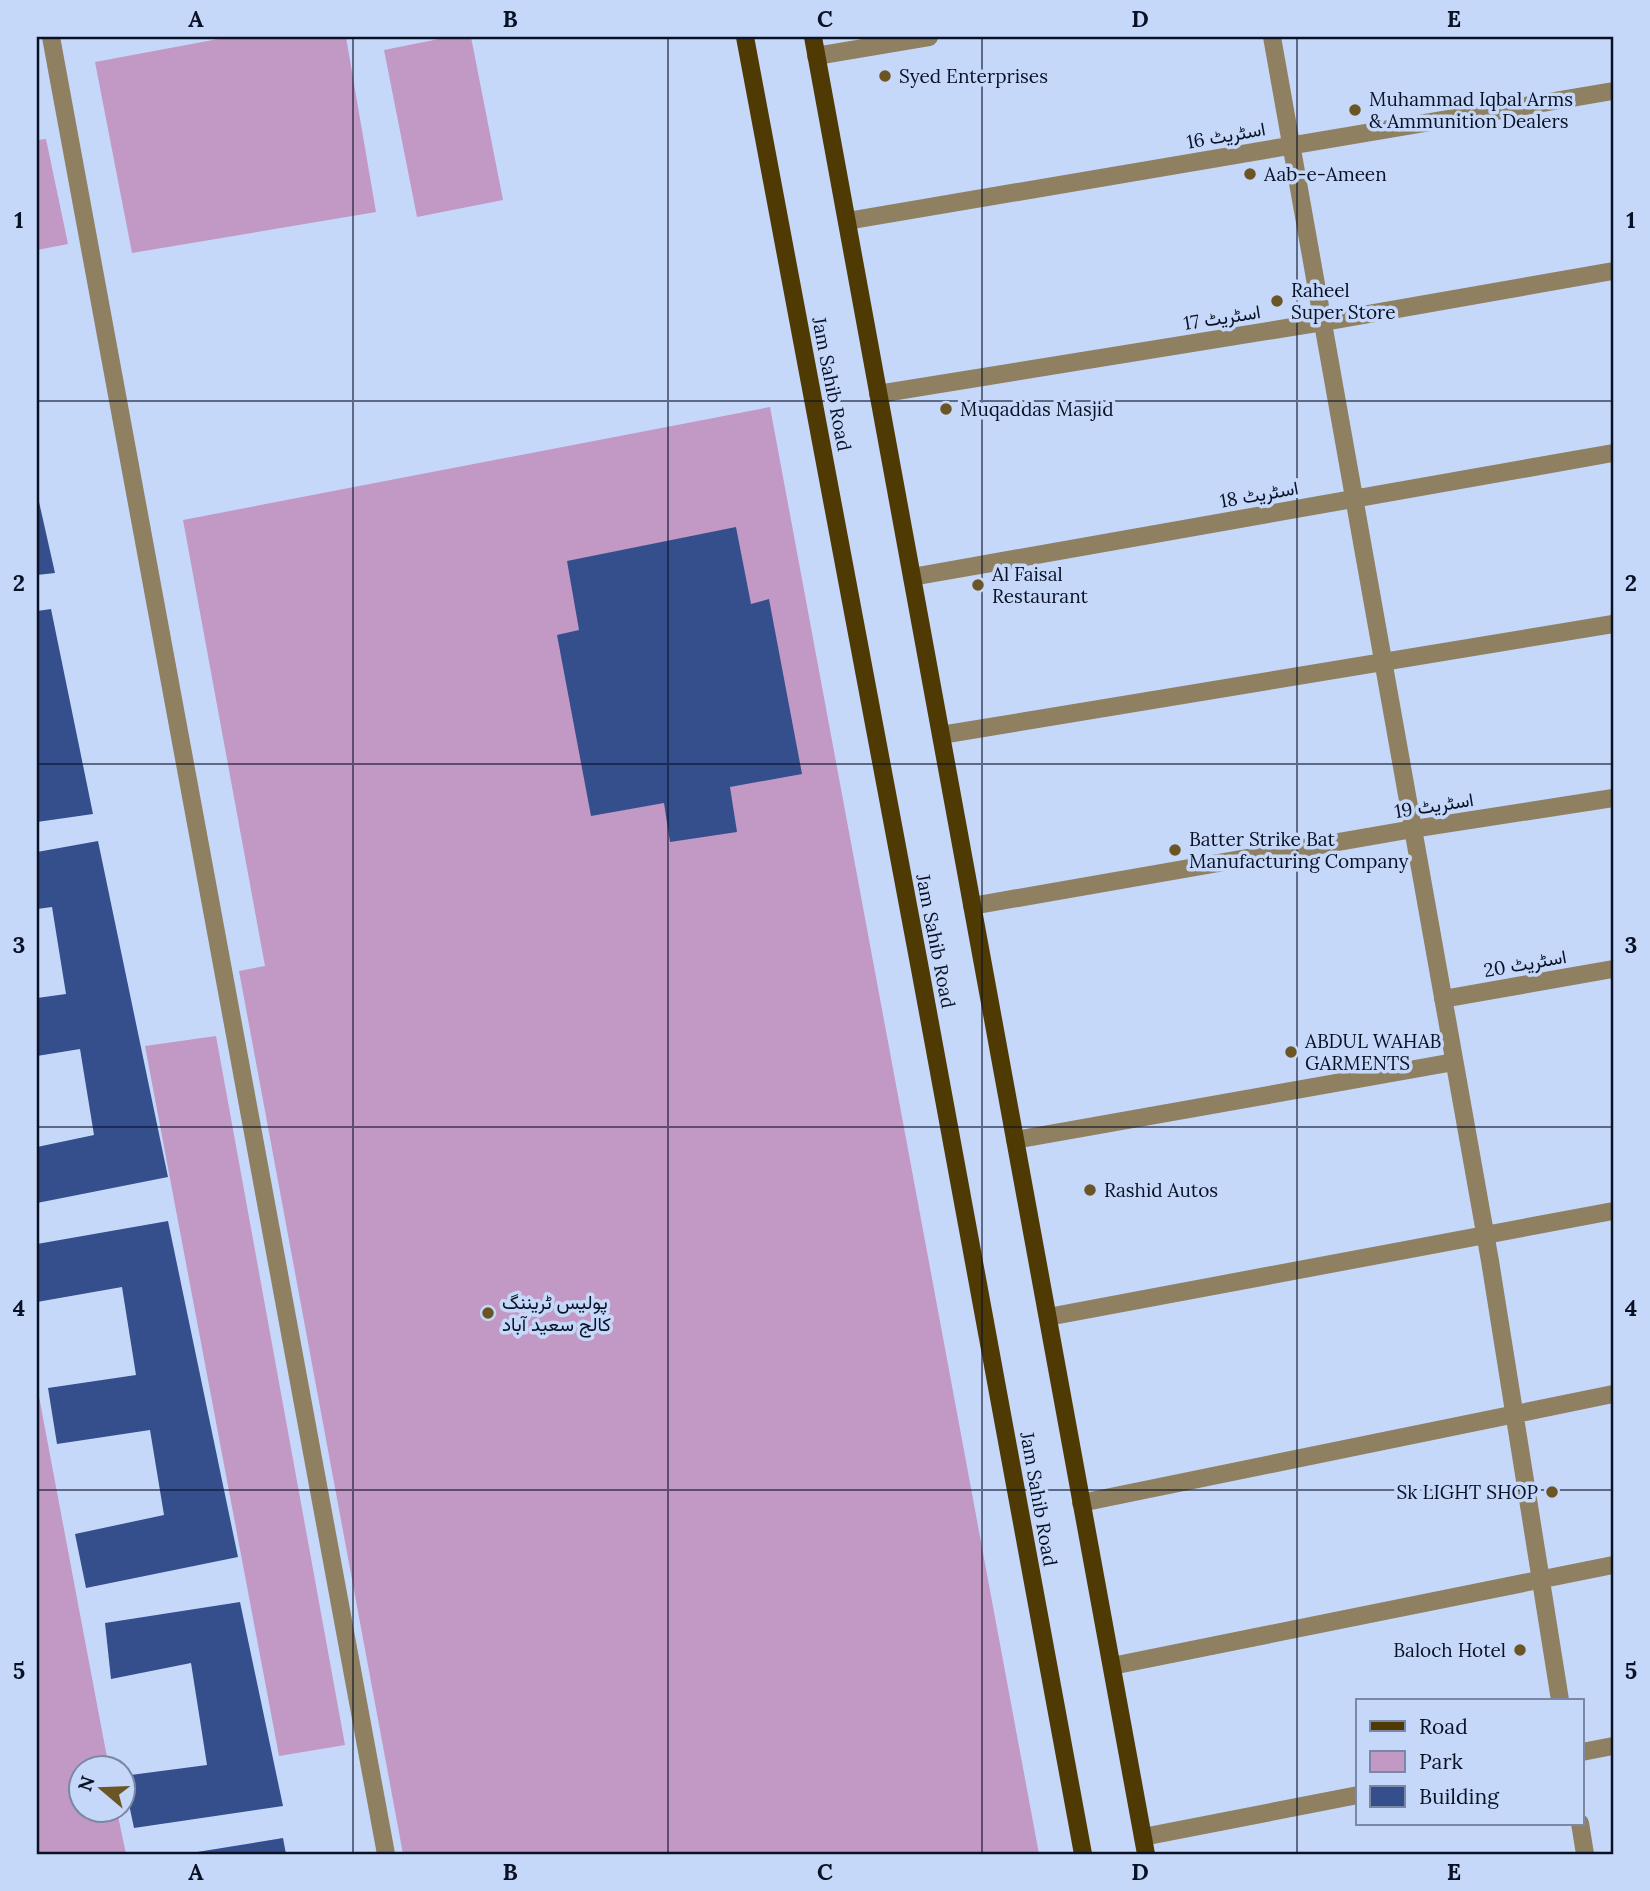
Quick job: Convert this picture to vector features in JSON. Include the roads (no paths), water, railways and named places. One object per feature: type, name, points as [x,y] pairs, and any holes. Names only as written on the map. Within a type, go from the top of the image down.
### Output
[{"type":"main road","name":"Jam Sahib Road","points":[[745,37],[1083,1854]]},
{"type":"main road","points":[[813,37],[1144,1846]]},
{"type":"street","points":[[51,37],[386,1854]]},
{"type":"street","points":[[816,56],[929,37]]},
{"type":"street","points":[[1272,37],[1486,1235],[1560,1699]]},
{"type":"street","name":"اسٹریٹ 16","points":[[847,221],[1613,91]]},
{"type":"street","name":"اسٹریٹ 17","points":[[878,394],[1323,322],[1613,271]]},
{"type":"street","name":"اسٹریٹ 18","points":[[912,577],[1613,453]]},
{"type":"street","points":[[941,735],[1613,624]]},
{"type":"street","name":"اسٹریٹ 19","points":[[972,906],[1413,829],[1613,798]]},
{"type":"street","name":"اسٹریٹ 20","points":[[1443,999],[1613,969]]},
{"type":"street","points":[[1015,1140],[1454,1062]]},
{"type":"street","points":[[1048,1317],[1613,1211]]},
{"type":"street","points":[[1081,1503],[1613,1394]]},
{"type":"street","points":[[1112,1666],[1613,1565]]},
{"type":"street","points":[[1584,1752],[1613,1746]]},
{"type":"street","points":[[1144,1846],[1356,1795]]},
{"type":"street","points":[[1580,1825],[1585,1854]]},
{"type":"place","name":"Syed Enterprises","points":[[885,76]]},
{"type":"place","name":"Muhammad Iqbal Arms & Ammunition Dealers","points":[[1355,110]]},
{"type":"place","name":"Aab-e-Ameen","points":[[1250,174]]},
{"type":"place","name":"Raheel Super Store","points":[[1277,301]]},
{"type":"place","name":"Muqaddas Masjid","points":[[946,409]]},
{"type":"place","name":"Al Faisal Restaurant","points":[[978,585]]},
{"type":"place","name":"Batter Strike Bat Manufacturing Company","points":[[1175,850]]},
{"type":"place","name":"ABDUL WAHAB GARMENTS","points":[[1291,1052]]},
{"type":"place","name":"Rashid Autos","points":[[1090,1190]]},
{"type":"place","name":"پولیس ٹریننگ کالج سعید آباد","points":[[488,1313]]},
{"type":"place","name":"Sk LIGHT SHOP","points":[[1552,1492]]},
{"type":"place","name":"Baloch Hotel","points":[[1520,1650]]}]
